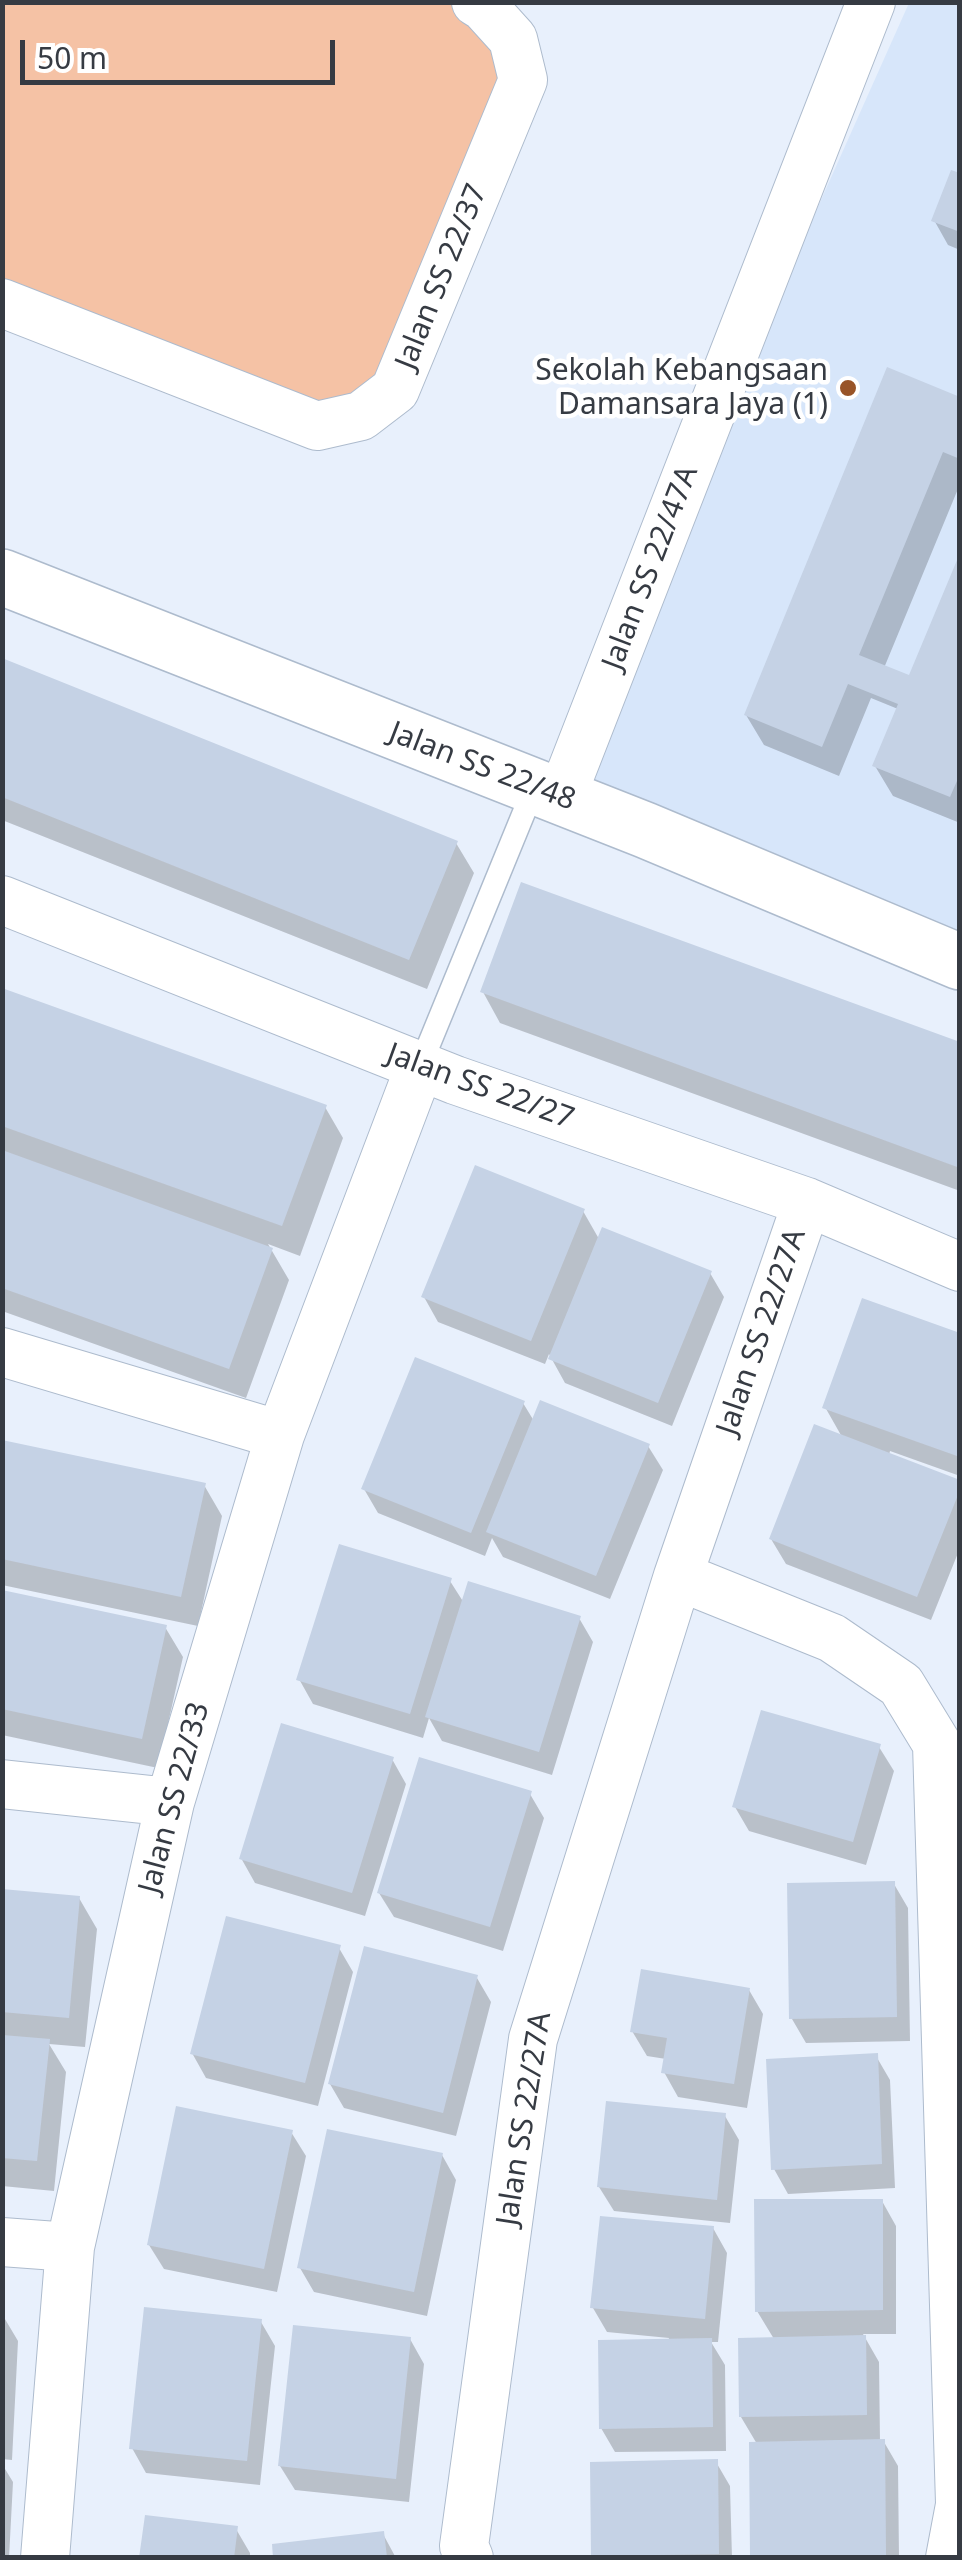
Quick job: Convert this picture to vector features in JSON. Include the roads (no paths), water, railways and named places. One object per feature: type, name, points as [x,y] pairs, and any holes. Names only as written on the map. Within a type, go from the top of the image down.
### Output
[{"type":"street","name":"Jalan SS 22/37","points":[[2,304],[317,426],[361,416],[396,390],[523,80],[513,39],[476,2]]},
{"type":"street","name":"Jalan SS 22/47A","points":[[547,793],[872,2]]},
{"type":"street","name":"Jalan SS 22/48","points":[[2,577],[645,830],[960,962]]},
{"type":"street","name":"Jalan SS 22/27","points":[[2,900],[420,1066],[807,1202],[960,1266]]},
{"type":"street","name":"Jalan SS 22/33","points":[[44,2558],[70,2247],[170,1802],[280,1435],[420,1066]]},
{"type":"street","name":"Jalan SS 22/27A","points":[[469,2558],[464,2546],[533,2038],[678,1576],[807,1202]]},
{"type":"street","points":[[2,1352],[280,1435]]},
{"type":"street","points":[[678,1576],[832,1638],[901,1685],[937,1744],[960,2504],[950,2558]]},
{"type":"street","points":[[2,1784],[170,1802]]},
{"type":"street","points":[[2,2242],[70,2247]]},
{"type":"lane","points":[[420,1066],[547,793]]},
{"type":"place","name":"Sekolah Kebangsaan Damansara Jaya (1)","points":[[848,388]]}]
